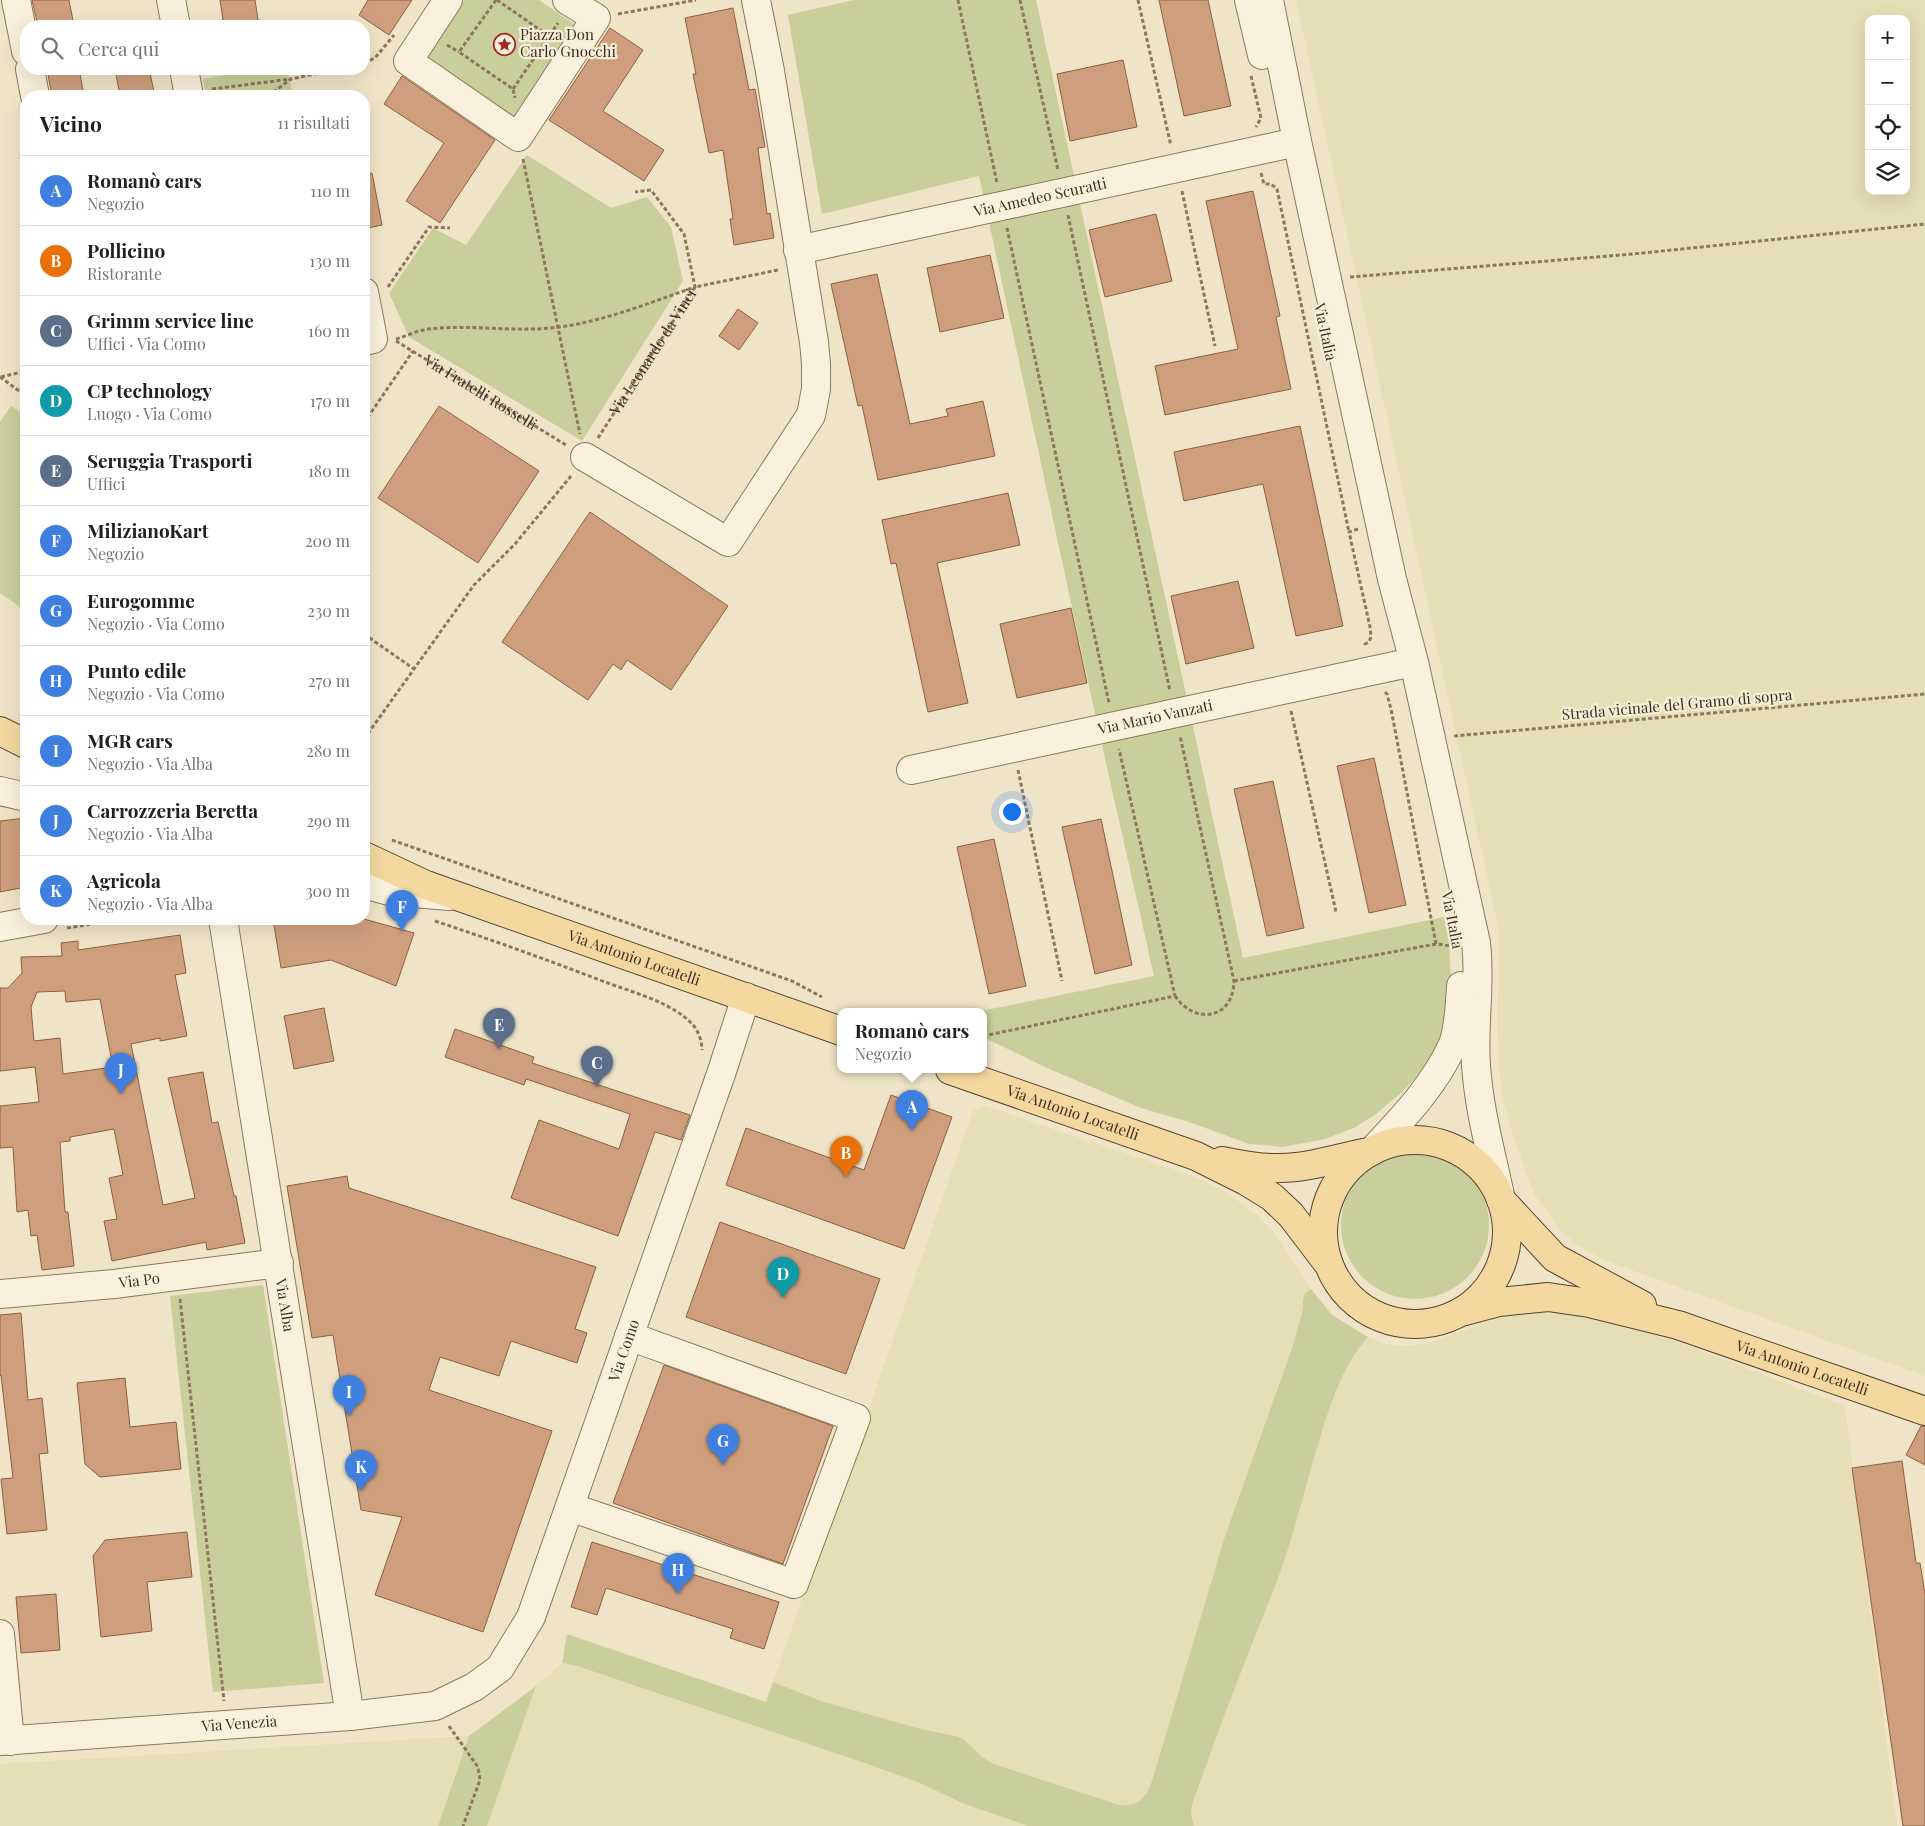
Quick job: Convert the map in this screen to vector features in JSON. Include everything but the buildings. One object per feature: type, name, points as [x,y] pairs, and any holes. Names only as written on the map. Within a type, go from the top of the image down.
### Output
[{"type":"main road","points":[[0,732],[20,742]]},
{"type":"main road","points":[[0,739],[20,744]]},
{"type":"main road","name":"Via Antonio Locatelli","points":[[370,859],[426,885],[456,896],[837,1030]]},
{"type":"main road","name":"Via Antonio Locatelli","points":[[370,871],[426,885]]},
{"type":"main road","name":"Via Antonio Locatelli","points":[[959,1073],[1196,1156],[1246,1181],[1272,1198],[1301,1227],[1330,1266]]},
{"type":"main road","points":[[1411,1140],[1431,1142],[1450,1147],[1466,1156],[1482,1169],[1502,1200],[1507,1231],[1503,1261],[1489,1288],[1475,1302],[1461,1312],[1444,1319],[1423,1324],[1382,1318],[1360,1306],[1350,1296],[1339,1283],[1330,1266],[1324,1238],[1324,1220],[1335,1188],[1344,1174],[1357,1162],[1372,1152],[1390,1144],[1411,1140]]},
{"type":"main road","name":"Via Antonio Locatelli","points":[[1196,1156],[1254,1167],[1281,1168],[1307,1165],[1372,1152]]},
{"type":"main road","name":"Via Antonio Locatelli","points":[[1502,1200],[1555,1258],[1678,1325]]},
{"type":"main road","name":"Via Antonio Locatelli","points":[[1461,1312],[1500,1302],[1548,1297],[1589,1303],[1678,1325],[1925,1411]]},
{"type":"street","points":[[16,0],[20,20]]},
{"type":"street","points":[[171,0],[175,20]]},
{"type":"street","points":[[448,0],[408,61],[518,137],[596,18],[570,2]]},
{"type":"street","points":[[585,457],[728,542],[811,415],[816,389],[816,364],[770,71],[756,0]]},
{"type":"street","name":"Via Italia","points":[[1249,0],[1291,176],[1358,529],[1399,665],[1447,946],[1461,966],[1460,1003],[1453,1042],[1434,1078],[1372,1152]]},
{"type":"street","name":"Via Italia","points":[[1269,0],[1326,279],[1392,579],[1414,662],[1476,943],[1479,964],[1476,1064],[1483,1114],[1502,1200]]},
{"type":"street","points":[[1281,58],[1279,82],[1286,130],[1282,144],[1293,157],[1305,205],[1314,222]]},
{"type":"street","points":[[31,75],[34,90]]},
{"type":"street","name":"Via Amedeo Scuratti","points":[[799,258],[1002,207],[1282,144]]},
{"type":"street","points":[[370,340],[373,339],[375,292]]},
{"type":"street","name":"Via Italia","points":[[1392,579],[1391,599],[1402,638],[1403,652],[1399,665]]},
{"type":"street","name":"Via Italia","points":[[1399,665],[1405,670],[1413,688],[1425,737],[1434,751]]},
{"type":"street","name":"Via Mario Vanzati","points":[[911,770],[1399,665]]},
{"type":"street","points":[[0,790],[20,795]]},
{"type":"street","points":[[370,886],[389,891],[456,896]]},
{"type":"street","points":[[0,927],[20,923]]},
{"type":"street","name":"Via Alba","points":[[223,925],[279,1263],[350,1716]]},
{"type":"street","name":"Via Como","points":[[474,1687],[500,1668],[531,1617],[722,1071],[746,997]]},
{"type":"street","name":"Via Po","points":[[0,1294],[177,1277],[279,1263]]},
{"type":"street","points":[[570,1507],[794,1584],[856,1418],[629,1336]]},
{"type":"street","points":[[0,1634],[5,1741]]},
{"type":"street","name":"Via Venezia","points":[[5,1741],[350,1716],[435,1706],[474,1687]]},
{"type":"path","points":[[513,88],[459,52],[496,0],[549,36]]},
{"type":"path","points":[[596,18],[696,0]]},
{"type":"path","points":[[958,0],[1114,726],[1175,996],[1190,1012],[1210,1014],[1219,1011],[1228,1003],[1233,993],[1234,982],[1020,0]]},
{"type":"path","points":[[515,99],[513,88],[570,2]]},
{"type":"path","points":[[1234,982],[1447,946],[1388,694],[1382,690],[1375,689],[1365,644],[1369,642],[1371,637],[1358,529],[1277,189],[1271,184],[1264,184],[1251,132],[1261,118],[1249,70]]},
{"type":"path","points":[[187,86],[291,79],[310,75]]},
{"type":"path","points":[[276,90],[291,79]]},
{"type":"path","points":[[518,137],[585,457]]},
{"type":"path","points":[[392,330],[394,340],[427,329],[456,327],[513,330],[558,327],[588,322],[695,288],[684,234],[650,190],[635,192]]},
{"type":"path","points":[[1326,279],[1633,254],[1925,224]]},
{"type":"path","points":[[375,292],[429,227],[450,228]]},
{"type":"path","name":"Via Leonardo da Vinci","points":[[370,731],[474,585],[515,544],[585,457],[695,288],[799,258]]},
{"type":"path","name":"Via Fratelli Rosselli","points":[[394,340],[585,457]]},
{"type":"path","points":[[370,414],[413,351]]},
{"type":"path","points":[[0,377],[20,372]]},
{"type":"path","points":[[0,377],[20,392]]},
{"type":"path","points":[[370,638],[414,669]]},
{"type":"path","points":[[1286,689],[1336,912]]},
{"type":"path","name":"Strada vicinale del Gramo di sopra","points":[[1434,751],[1925,694]]},
{"type":"path","points":[[1013,748],[1062,981]]},
{"type":"path","points":[[392,840],[792,981],[825,999]]},
{"type":"path","points":[[426,917],[656,1001],[694,1026],[702,1042],[702,1064],[722,1071]]},
{"type":"path","points":[[987,1035],[1175,996]]},
{"type":"path","points":[[177,1277],[224,1703],[233,1702]]},
{"type":"path","points":[[435,1706],[478,1768],[480,1780],[463,1826]]},
{"type":"shaded area","points":[[1296,0],[1925,0],[1925,1376],[1601,1259],[1575,1243],[1559,1229],[1533,1192],[1504,1104],[1499,1067],[1497,1024],[1499,931]]},
{"type":"shaded area","points":[[985,1106],[1194,1176],[1226,1192],[1257,1215],[1276,1235],[1311,1289],[1304,1294],[1302,1312],[1291,1351],[1224,1539],[1152,1781],[1146,1794],[1130,1806],[1119,1805],[994,1764],[956,1736],[921,1729],[821,1701],[773,1682],[973,1111]]},
{"type":"shaded area","points":[[1579,1310],[1629,1323],[1845,1406],[1897,1826],[1194,1826],[1191,1813],[1192,1805],[1237,1680],[1262,1621],[1287,1551],[1332,1399],[1345,1369],[1356,1350],[1368,1337],[1384,1344],[1406,1346],[1428,1343],[1493,1320],[1521,1314]]},
{"type":"shaded area","points":[[562,1663],[577,1666],[853,1759],[920,1783],[962,1803],[1028,1826],[487,1826],[536,1686]]},
{"type":"shaded area","points":[[469,1736],[438,1826],[0,1826],[0,1764]]},
{"type":"green space","points":[[464,0],[539,0],[580,28],[517,122],[425,59]]},
{"type":"green space","points":[[854,0],[1036,0],[1243,958],[1444,917],[1449,940],[1452,996],[1437,1045],[1421,1072],[1401,1093],[1376,1114],[1354,1128],[1325,1139],[1283,1147],[1249,1144],[1192,1123],[1141,1108],[1047,1068],[987,1039],[987,1010],[1154,976],[1095,714],[979,176],[822,214],[788,15]]},
{"type":"green space","points":[[225,75],[288,75],[292,90],[205,90],[203,79]]},
{"type":"green space","points":[[527,155],[611,208],[647,197],[671,227],[683,281],[582,441],[409,337],[389,293],[433,228],[466,245]]},
{"type":"green space","points":[[11,406],[20,412],[20,607],[0,593],[0,422]]},
{"type":"green space","points":[[1415,1151],[1443,1156],[1468,1172],[1484,1197],[1489,1225],[1484,1253],[1468,1278],[1443,1294],[1415,1299],[1387,1294],[1362,1278],[1346,1253],[1341,1225],[1346,1197],[1362,1172],[1387,1156]]},
{"type":"green space","points":[[263,1285],[324,1683],[213,1692],[170,1296]]},
{"type":"green space","points":[[1311,1289],[1332,1315],[1368,1337],[1352,1358],[1331,1404],[1282,1568],[1226,1711],[1192,1805],[1191,1813],[1194,1826],[1028,1826],[962,1803],[920,1783],[853,1759],[577,1666],[562,1663],[567,1634],[766,1702],[773,1682],[821,1701],[921,1729],[956,1736],[965,1740],[982,1757],[994,1764],[1119,1805],[1136,1803],[1144,1797],[1152,1781],[1224,1539],[1291,1351],[1302,1313],[1304,1294]]},
{"type":"green space","points":[[536,1686],[487,1826],[438,1826],[469,1736]]},
{"type":"place","name":"Piazza Don Carlo Gnocchi","points":[[504,44]]},
{"type":"place","name":"MilizianoKart","points":[[402,931]]},
{"type":"place","name":"Seruggia Trasporti","points":[[499,1049]]},
{"type":"place","name":"Grimm service line","points":[[597,1087]]},
{"type":"place","name":"Carrozzeria Beretta","points":[[121,1094]]},
{"type":"place","name":"Romanò cars","points":[[912,1131]]},
{"type":"place","name":"Pollicino","points":[[846,1177]]},
{"type":"place","name":"CP technology","points":[[783,1298]]},
{"type":"place","name":"MGR cars","points":[[349,1416]]},
{"type":"place","name":"Eurogomme","points":[[723,1465]]},
{"type":"place","name":"Agricola","points":[[361,1491]]},
{"type":"place","name":"Punto edile","points":[[678,1594]]}]
